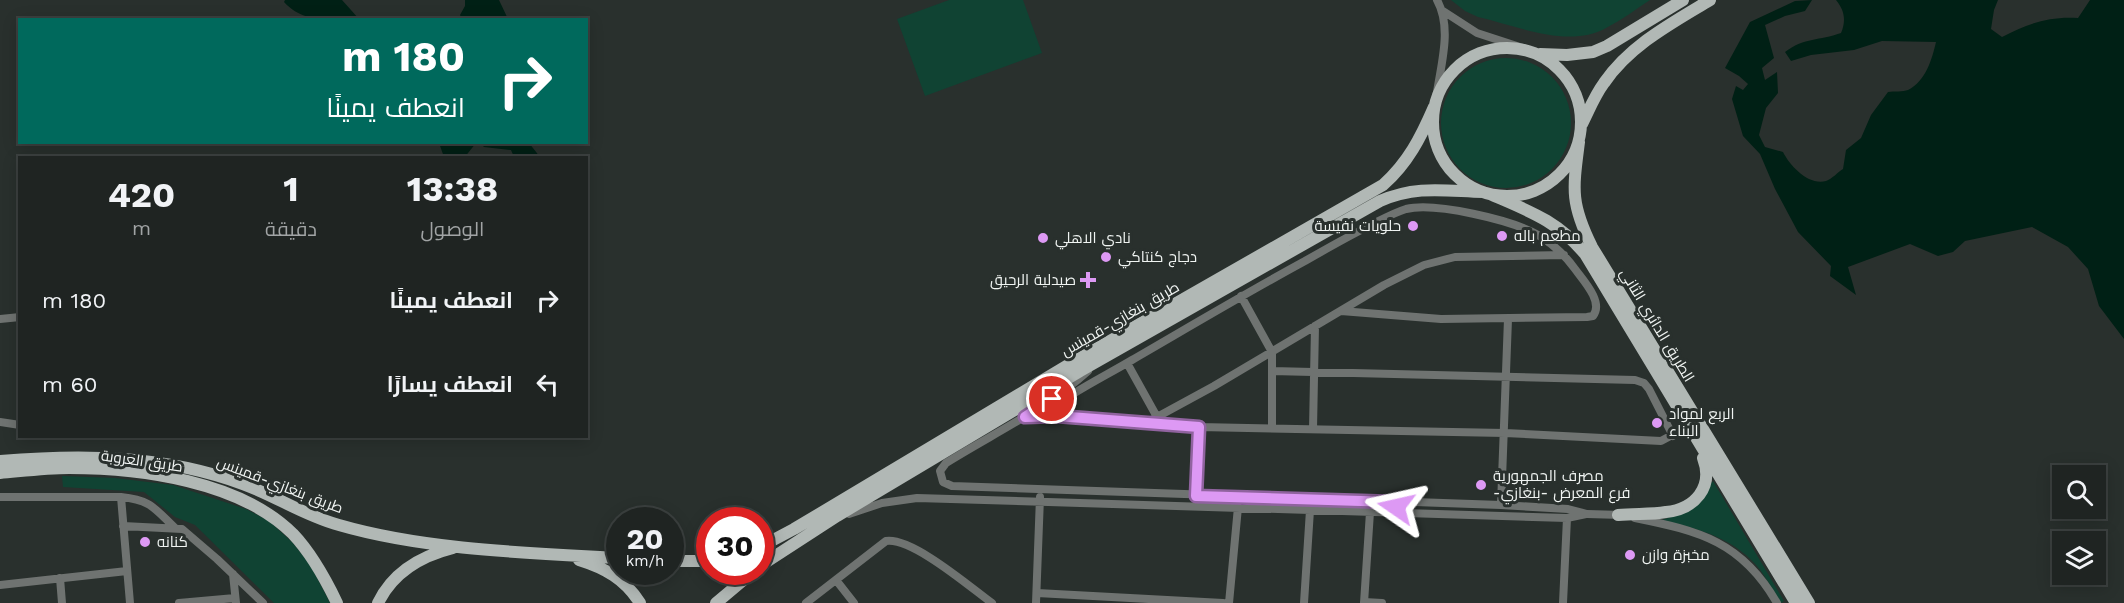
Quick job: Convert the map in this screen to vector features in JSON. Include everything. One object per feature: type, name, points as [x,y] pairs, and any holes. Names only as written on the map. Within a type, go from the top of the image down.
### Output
[{"type":"main road","points":[[1540,54],[1567,55],[1593,52],[1607,46],[1683,0]]},
{"type":"main road","points":[[1582,125],[1602,85],[1620,62],[1666,27],[1710,0]]},
{"type":"main road","points":[[774,557],[837,516],[1098,360],[1355,215],[1395,195],[1425,189],[1506,196],[1522,195],[1552,182],[1564,171],[1579,142],[1582,125],[1581,108],[1570,82],[1554,64],[1540,54],[1523,48],[1492,48],[1463,61],[1443,84],[1435,103],[1433,124],[1436,142],[1443,159],[1453,173],[1467,184],[1487,193]]},
{"type":"main road","name":"طريق بنغازي-قمينس","points":[[774,540],[1076,362],[1383,186],[1401,169],[1409,157],[1435,103]]},
{"type":"main road","name":"الطريق الدائري الثاني","points":[[1579,142],[1574,201],[1583,228],[1777,561],[1796,603]]},
{"type":"main road","name":"الطريق الدائري الثاني","points":[[1487,193],[1538,216],[1564,231],[1585,254],[1696,438],[1777,561],[1809,603]]},
{"type":"main road","points":[[1618,514],[1667,512],[1680,509],[1698,496],[1704,487],[1707,474],[1696,438]]},
{"type":"main road","name":"طريق بنغازي-قمينس","points":[[0,461],[106,457],[181,465],[242,484],[338,525],[397,537],[460,546],[606,557]]},
{"type":"main road","name":"طريق العروبة","points":[[0,473],[67,468],[117,469],[157,475],[215,490],[258,509],[291,533],[315,562],[338,603]]},
{"type":"main road","points":[[378,603],[389,584],[405,568],[442,550],[460,546]]},
{"type":"main road","points":[[562,555],[601,567],[623,581],[640,603]]},
{"type":"main road","points":[[716,603],[737,585]]},
{"type":"street","points":[[1435,103],[1444,46],[1443,11],[1437,0]]},
{"type":"street","points":[[1443,11],[1476,33],[1523,48]]},
{"type":"street","points":[[1043,416],[1241,296],[1355,234],[1407,209],[1424,207],[1448,209],[1516,226],[1537,234],[1564,255],[1596,302],[1595,313],[1587,317],[1441,319],[1341,311]]},
{"type":"street","points":[[1146,423],[1411,270],[1439,260],[1479,256],[1564,255]]},
{"type":"street","points":[[1241,296],[1272,352],[1272,428]]},
{"type":"street","points":[[0,319],[18,316]]},
{"type":"street","points":[[1501,505],[1508,319]]},
{"type":"street","points":[[1313,429],[1315,326]]},
{"type":"street","points":[[1098,360],[1072,385],[1025,417],[946,463],[940,475],[945,484],[1041,491],[1501,505],[1568,509],[1587,514]]},
{"type":"street","points":[[1127,363],[1157,417]]},
{"type":"street","points":[[1272,371],[1639,381],[1650,389],[1674,436]]},
{"type":"street","points":[[1025,417],[1043,416],[1199,427],[1504,433],[1661,441],[1689,426]]},
{"type":"street","points":[[0,422],[18,425]]},
{"type":"street","points":[[1196,496],[1199,427]]},
{"type":"street","points":[[1036,603],[1041,491]]},
{"type":"street","points":[[0,497],[140,499],[152,505],[175,528]]},
{"type":"street","points":[[121,497],[130,603]]},
{"type":"street","points":[[837,516],[882,503],[917,498],[1567,518],[1587,514],[1618,514],[1685,530],[1723,545],[1739,555],[1754,569],[1777,603]]},
{"type":"street","points":[[1393,513],[1396,507],[1394,502]]},
{"type":"street","points":[[1414,514],[1413,508],[1416,503]]},
{"type":"street","points":[[1229,603],[1238,507]]},
{"type":"street","points":[[1304,603],[1310,510]]},
{"type":"street","points":[[1370,512],[1364,602],[1382,603]]},
{"type":"street","points":[[1563,603],[1567,518]]},
{"type":"street","points":[[123,526],[175,528],[188,533],[263,603]]},
{"type":"street","points":[[806,603],[886,541],[893,540],[900,541],[922,553],[992,603]]},
{"type":"street","points":[[0,585],[127,571]]},
{"type":"street","points":[[179,603],[235,601],[233,574]]},
{"type":"street","points":[[60,578],[62,603]]},
{"type":"street","points":[[836,580],[855,603]]},
{"type":"street","points":[[1037,592],[1223,603]]},
{"type":"shaded area","points":[[285,0],[342,0],[358,18],[309,17],[300,14],[284,2]]},
{"type":"shaded area","points":[[465,0],[499,0],[508,18],[462,18],[460,15],[465,6]]},
{"type":"shaded area","points":[[949,0],[1023,0],[1042,53],[925,96],[897,19]]},
{"type":"shaded area","points":[[1451,0],[1650,0],[1606,28],[1591,34],[1559,36],[1478,17],[1465,11]]},
{"type":"shaded area","points":[[1812,0],[1805,11],[1785,16],[1765,25],[1774,58],[1762,68],[1765,80],[1777,72],[1778,93],[1766,108],[1759,135],[1765,147],[1783,152],[1801,174],[1820,182],[1828,180],[1843,169],[1846,150],[1861,138],[1871,115],[1888,92],[1908,90],[1924,75],[1936,42],[1882,41],[1854,50],[1811,55],[1791,61],[1785,52],[1792,47],[1841,33],[1844,16],[1836,0],[1998,0],[1991,29],[2002,37],[2039,22],[2057,18],[2078,18],[2090,0],[2124,0],[2124,339],[2099,306],[2088,269],[2068,247],[2032,227],[1965,241],[1953,252],[1938,256],[1910,244],[1848,267],[1856,295],[1830,276],[1831,266],[1798,232],[1775,189],[1760,154],[1743,136],[1732,99],[1736,86],[1743,90],[1748,84],[1725,68],[1750,22],[1795,1]]},
{"type":"shaded area","points":[[1506,58],[1531,63],[1552,77],[1566,98],[1571,123],[1566,148],[1552,169],[1531,183],[1506,188],[1481,183],[1460,169],[1446,148],[1441,123],[1446,98],[1460,77],[1481,63]]},
{"type":"shaded area","points":[[439,144],[475,144],[466,156],[444,156]]},
{"type":"shaded area","points":[[481,144],[530,144],[539,156],[514,156],[511,150],[484,147]]},
{"type":"shaded area","points":[[62,476],[115,478],[173,485],[246,509],[269,521],[292,542],[310,564],[330,603],[274,603],[195,525],[175,517],[144,492],[63,487]]},
{"type":"shaded area","points":[[1713,481],[1784,601],[1781,603],[1761,571],[1740,550],[1703,531],[1662,520],[1686,512]]},
{"type":"place","name":"حلويات نفيسة","points":[[1413,226]]},
{"type":"place","name":"مطعم باله","points":[[1502,236]]},
{"type":"place","name":"نادي الاهلي","points":[[1043,238]]},
{"type":"place","name":"دجاج كنتاكي","points":[[1106,257]]},
{"type":"place","name":"صيدلية الرحيق","points":[[1088,280]]},
{"type":"place","name":"الربع لمواد البناء","points":[[1657,423]]},
{"type":"place","name":"مصرف الجمهورية -فرع المعرض -بنغازي","points":[[1481,485]]},
{"type":"place","name":"كنانه","points":[[145,542]]},
{"type":"place","name":"مخبزة وازن","points":[[1630,555]]},
{"type":"route","points":[[1052,399],[1025,417],[1057,416],[1199,427],[1196,496],[1394,502],[1396,507]]}]
